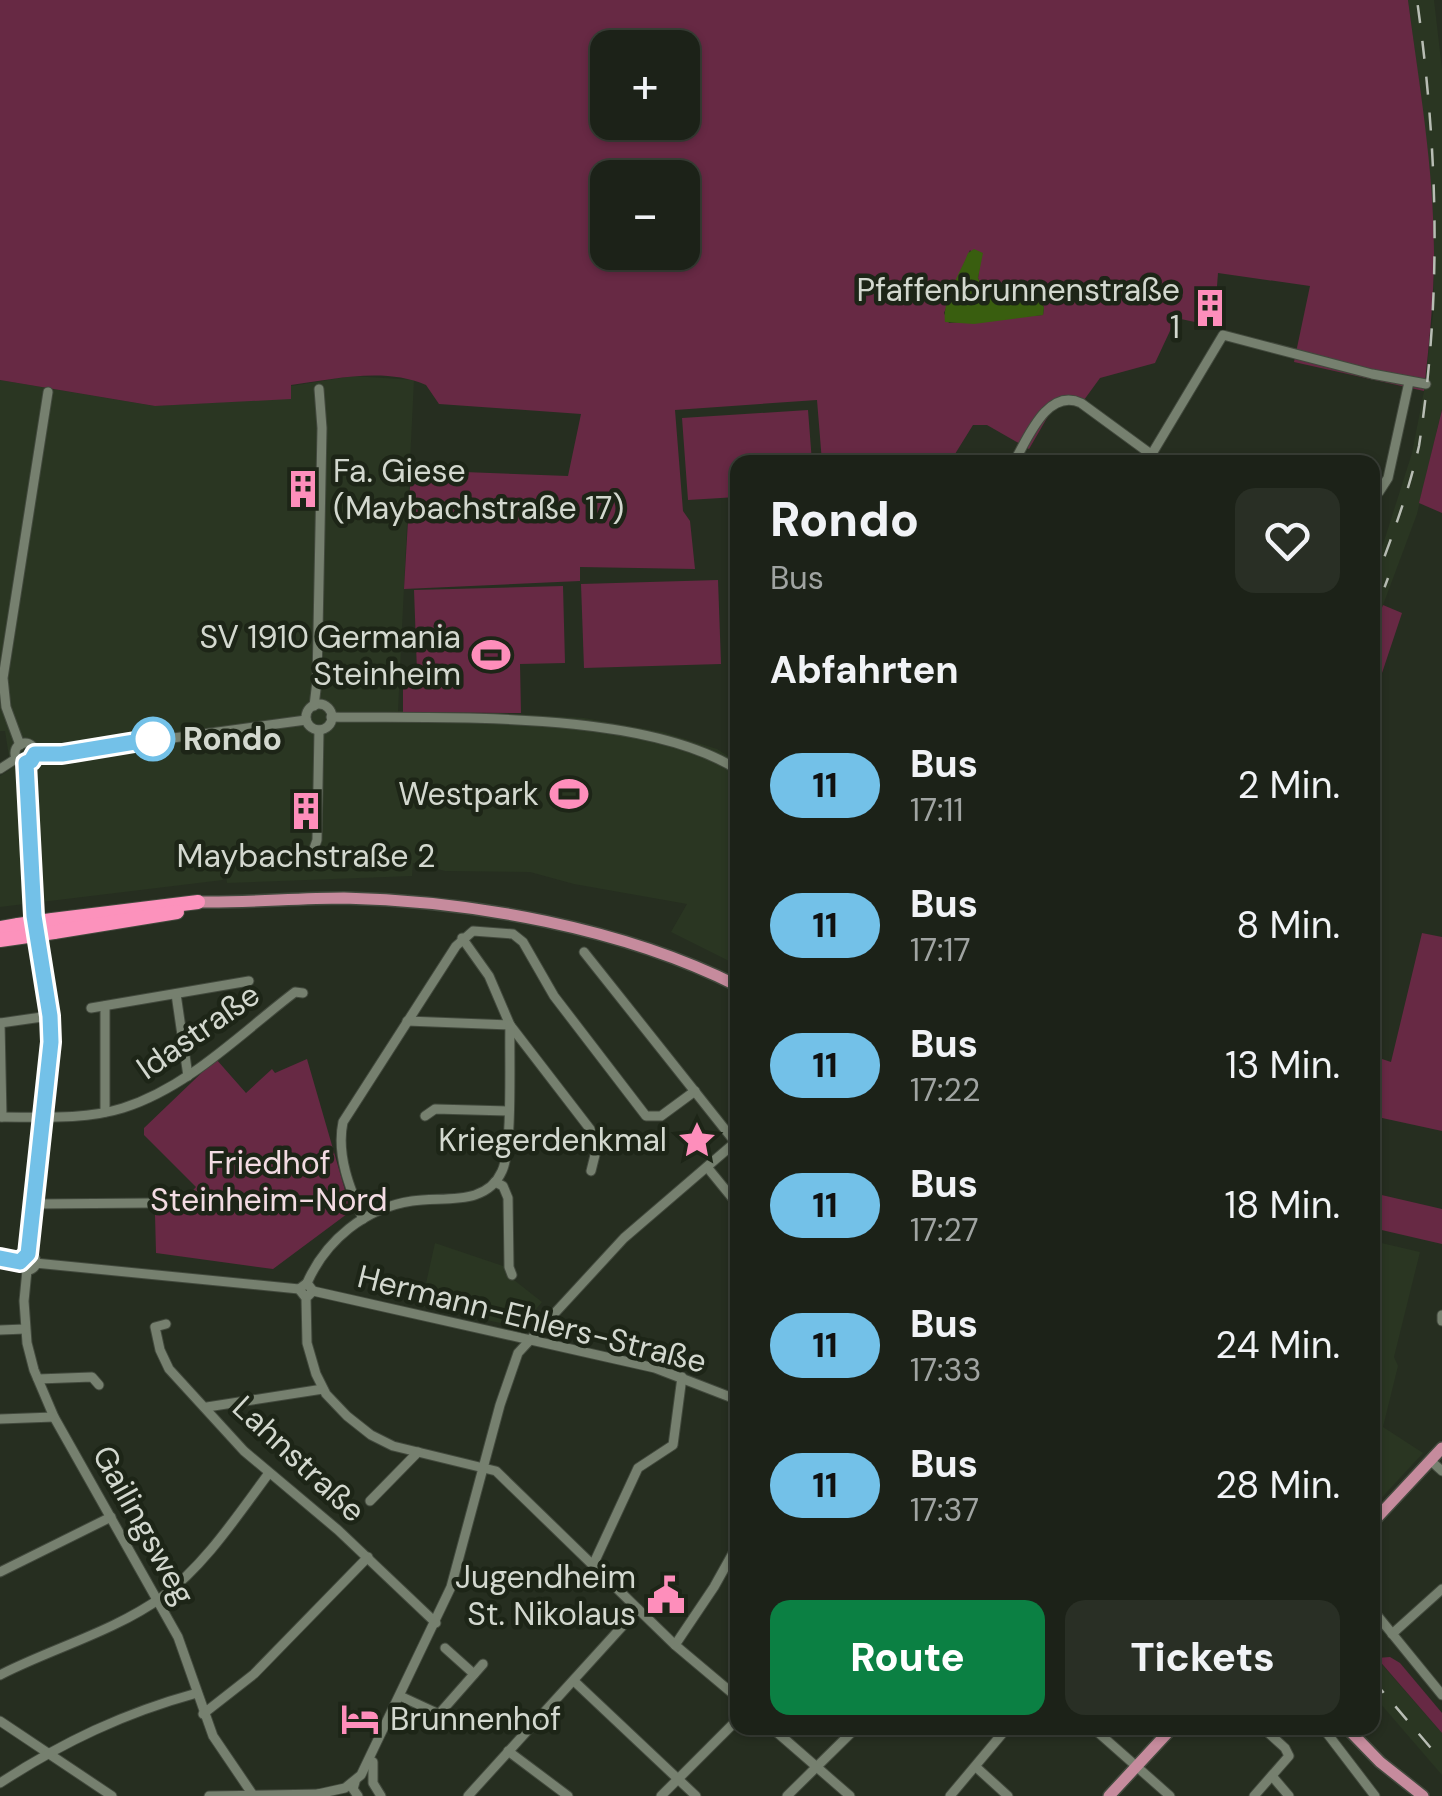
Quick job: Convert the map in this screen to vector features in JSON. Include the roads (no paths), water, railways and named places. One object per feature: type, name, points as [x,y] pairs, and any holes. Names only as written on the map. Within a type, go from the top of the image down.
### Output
[{"type":"highway","points":[[0,940],[20,931],[199,906]]},
{"type":"highway","points":[[0,928],[20,931]]},
{"type":"main road","points":[[199,906],[339,898],[482,909],[610,939],[730,983]]},
{"type":"main road","points":[[1380,1515],[1442,1448]]},
{"type":"main road","points":[[1109,1796],[1166,1735]]},
{"type":"main road","points":[[1354,1735],[1423,1796]]},
{"type":"street","points":[[1152,455],[1223,335],[1426,384]]},
{"type":"street","points":[[1380,490],[1388,478],[1409,382]]},
{"type":"street","points":[[320,389],[318,705],[331,716],[494,720],[619,732],[674,742],[730,766]]},
{"type":"street","points":[[35,754],[29,744],[20,745],[6,707],[3,678],[48,392]]},
{"type":"street","points":[[1018,455],[1046,411],[1055,403],[1070,400],[1080,403],[1146,455]]},
{"type":"street","points":[[318,705],[307,712],[306,720],[312,728],[319,730],[329,724],[331,716]]},
{"type":"street","points":[[35,754],[62,754],[306,720]]},
{"type":"street","points":[[311,857],[318,840],[319,730]]},
{"type":"street","name":"Gailingsweg","points":[[20,745],[36,946],[50,1016],[45,1118],[28,1262],[25,1329],[38,1379],[54,1417],[158,1600],[180,1642],[217,1743],[252,1795]]},
{"type":"street","points":[[0,770],[21,760],[31,761],[35,754]]},
{"type":"street","points":[[362,1219],[344,1167],[342,1125],[468,933],[482,929],[519,938],[554,996],[646,1116],[661,1116],[695,1091]]},
{"type":"street","points":[[462,938],[489,976],[510,1024],[590,1129],[596,1151],[590,1171]]},
{"type":"street","points":[[584,952],[730,1134]]},
{"type":"street","points":[[91,1008],[249,982]]},
{"type":"street","name":"Idastraße","points":[[1,1117],[45,1118],[105,1112],[143,1100],[188,1076],[295,992],[303,993]]},
{"type":"street","points":[[176,994],[188,1076]]},
{"type":"street","points":[[105,1006],[105,1112]]},
{"type":"street","points":[[1,1117],[0,1023],[42,1017]]},
{"type":"street","points":[[407,1021],[510,1024]]},
{"type":"street","points":[[510,1024],[505,1161],[495,1182],[470,1197],[412,1201],[362,1219],[331,1244],[306,1290],[308,1348],[323,1388],[338,1408],[370,1435],[418,1452],[483,1466],[502,1476],[675,1645],[730,1691]]},
{"type":"street","points":[[425,1116],[436,1110],[508,1110]]},
{"type":"street","points":[[209,1796],[356,1796],[356,1781],[375,1750],[452,1587],[510,1372],[528,1340],[621,1240],[730,1146]]},
{"type":"street","points":[[707,1167],[730,1194]]},
{"type":"street","points":[[495,1182],[504,1186],[507,1194],[512,1274]]},
{"type":"street","points":[[35,1204],[152,1203]]},
{"type":"street","name":"Hermann-Ehlers-Straße","points":[[0,1258],[306,1290],[682,1377],[730,1397]]},
{"type":"street","name":"Lahnstraße","points":[[166,1324],[155,1326],[165,1363],[244,1451],[368,1557],[436,1623]]},
{"type":"street","points":[[0,1330],[25,1329]]},
{"type":"street","points":[[38,1379],[92,1377],[99,1386]]},
{"type":"street","points":[[593,1564],[638,1468],[673,1446],[682,1377]]},
{"type":"street","points":[[207,1407],[323,1388]]},
{"type":"street","points":[[0,1419],[54,1417]]},
{"type":"street","points":[[370,1502],[418,1452]]},
{"type":"street","points":[[1431,1461],[1442,1470]]},
{"type":"street","points":[[0,1675],[158,1600],[205,1555],[269,1474]]},
{"type":"street","points":[[0,1572],[111,1518]]},
{"type":"street","points":[[204,1714],[254,1674],[368,1557]]},
{"type":"street","points":[[675,1645],[730,1558]]},
{"type":"street","points":[[1392,1634],[1442,1589]]},
{"type":"street","points":[[468,1796],[638,1610]]},
{"type":"street","points":[[1380,1619],[1442,1695]]},
{"type":"street","points":[[445,1648],[474,1674]]},
{"type":"street","points":[[400,1696],[439,1714],[483,1664]]},
{"type":"street","points":[[574,1681],[696,1796]]},
{"type":"street","points":[[0,1782],[47,1752],[114,1720],[197,1694]]},
{"type":"street","points":[[0,1721],[112,1796]]},
{"type":"street","points":[[661,1796],[730,1727]]},
{"type":"street","points":[[780,1735],[850,1796]]},
{"type":"street","points":[[787,1796],[848,1735]]},
{"type":"street","points":[[950,1796],[1001,1735]]},
{"type":"street","points":[[1102,1735],[1170,1796]]},
{"type":"street","points":[[1254,1796],[1289,1753],[1270,1735]]},
{"type":"street","points":[[1328,1735],[1375,1796]]},
{"type":"street","points":[[372,1788],[375,1750]]},
{"type":"street","points":[[508,1751],[568,1796]]},
{"type":"street","points":[[976,1767],[1008,1796]]},
{"type":"street","points":[[1272,1776],[1289,1796]]},
{"type":"street","points":[[318,1794],[340,1790],[364,1777],[381,1796]]},
{"type":"railway","points":[[1380,568],[1419,446],[1431,334],[1433,167],[1417,0]]},
{"type":"railway","points":[[1380,600],[1388,578]]},
{"type":"railway","points":[[1380,1688],[1442,1761]]},
{"type":"place","name":"Pfaffenbrunnenstraße 1","points":[[1210,308]]},
{"type":"place","name":"Fa. Giese (Maybachstraße 17)","points":[[303,489]]},
{"type":"place","name":"SV 1910 Germania Steinheim","points":[[491,655]]},
{"type":"place","name":"Rondo","points":[[153,739]]},
{"type":"place","name":"Westpark","points":[[569,794]]},
{"type":"place","name":"Maybachstraße 2","points":[[306,811]]},
{"type":"place","name":"Kriegerdenkmal","points":[[697,1140]]},
{"type":"place","name":"Jugendheim St. Nikolaus","points":[[666,1595]]},
{"type":"place","name":"Brunnenhof","points":[[360,1719]]},
{"type":"park label","name":"Friedhof Steinheim-Nord","points":[[269,1182]]}]
